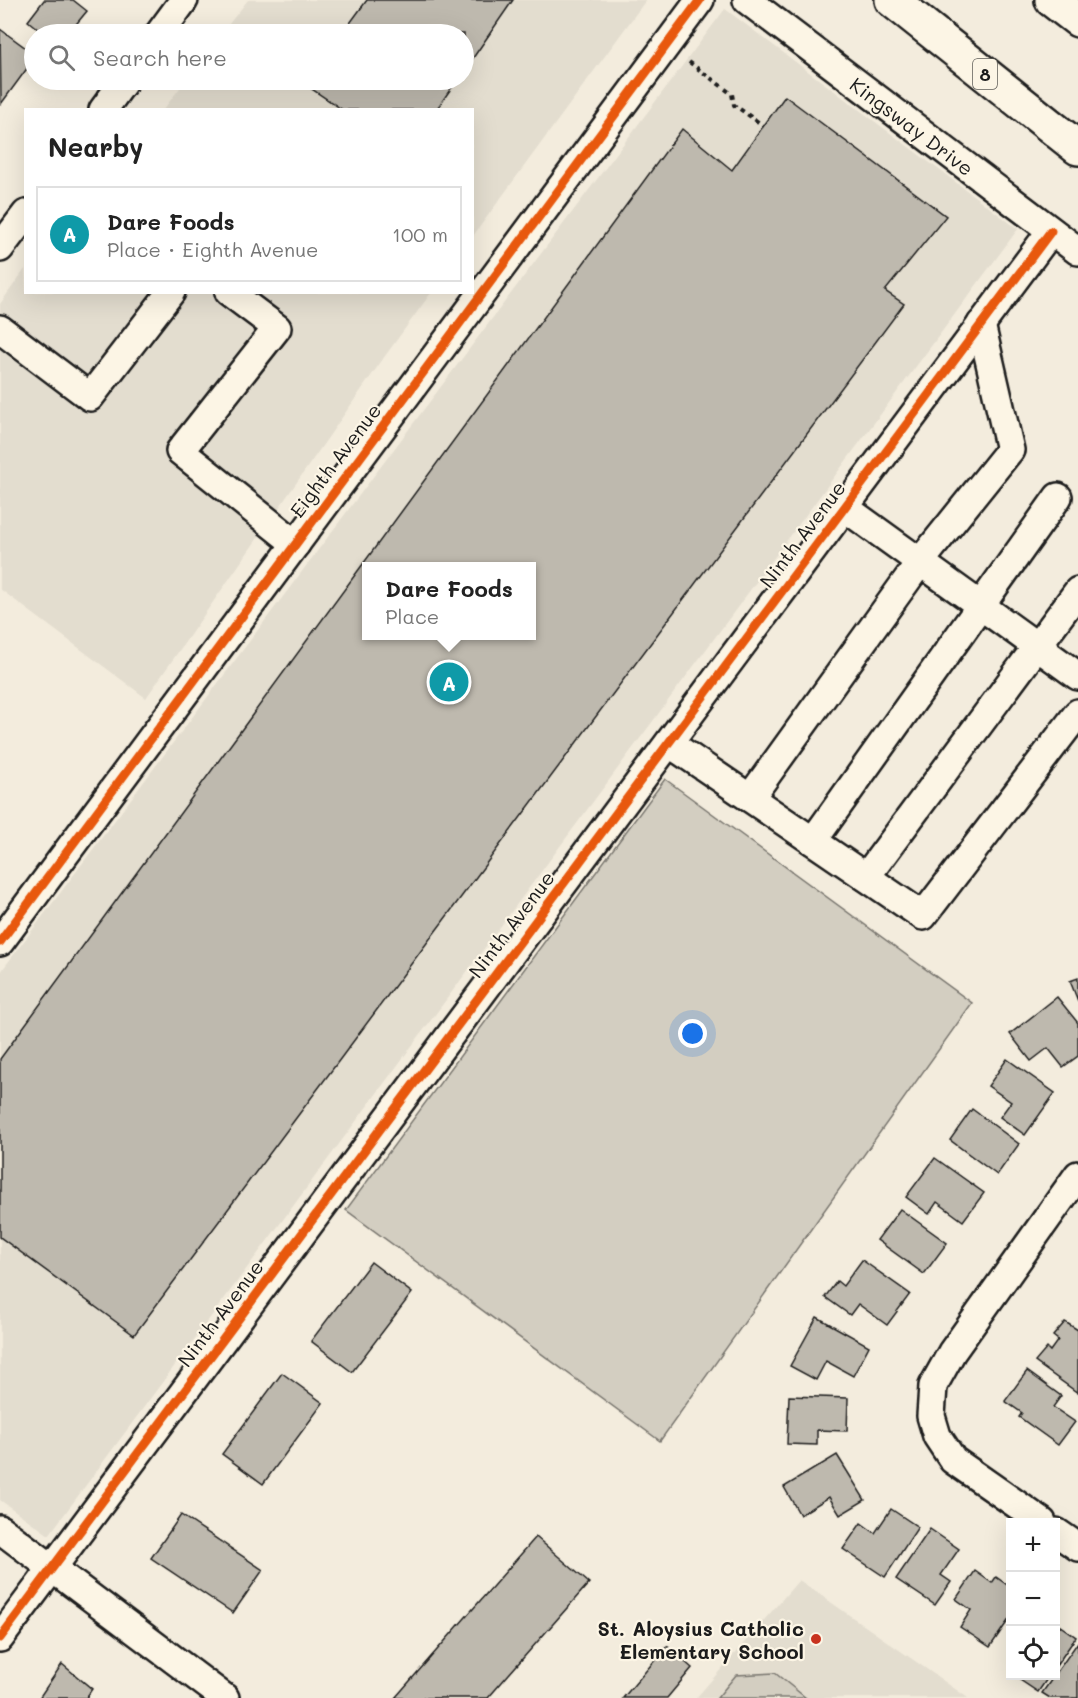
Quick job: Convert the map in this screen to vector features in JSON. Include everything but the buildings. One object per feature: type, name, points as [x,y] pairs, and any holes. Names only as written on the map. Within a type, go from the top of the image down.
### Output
[{"type":"highway","name":"8","points":[[892,0],[1078,148]]},
{"type":"highway","points":[[1052,0],[1078,20]]},
{"type":"street","points":[[166,24],[184,0]]},
{"type":"street","name":"Eighth Avenue","points":[[0,942],[700,0]]},
{"type":"street","name":"Kingsway Drive","points":[[747,0],[1078,251]]},
{"type":"street","points":[[104,108],[118,90]]},
{"type":"street","points":[[0,248],[24,217]]},
{"type":"street","name":"Ninth Avenue","points":[[0,1638],[1050,231]]},
{"type":"street","points":[[0,329],[90,397],[169,294]]},
{"type":"street","points":[[232,294],[277,328],[180,451],[296,544]]},
{"type":"street","points":[[750,798],[921,562],[1011,450],[981,324]]},
{"type":"street","points":[[813,842],[1058,497]]},
{"type":"street","points":[[844,507],[1078,676]]},
{"type":"street","points":[[866,877],[1078,591]]},
{"type":"street","points":[[669,742],[923,916],[1078,713]]},
{"type":"street","points":[[1036,1518],[953,1460],[937,1436],[931,1416],[933,1386],[952,1352],[1078,1174]]},
{"type":"street","points":[[0,1529],[225,1698]]},
{"type":"street","points":[[1060,1535],[1078,1547]]},
{"type":"path","points":[[666,45],[732,94],[734,105],[764,126]]},
{"type":"shaded area","points":[[248,0],[646,0],[474,235],[474,108],[165,108],[178,90],[474,90],[474,24],[229,24]]},
{"type":"shaded area","points":[[725,9],[1018,229],[49,1535],[0,1500],[0,973]]},
{"type":"shaded area","points":[[24,270],[24,294],[430,294],[146,698],[0,589],[0,304]]},
{"type":"shaded area","points":[[665,779],[972,1003],[660,1441],[346,1210]]},
{"type":"shaded area","name":"St. Aloysius Catholic Elementary School","points":[[799,1580],[968,1698],[696,1698]]},
{"type":"shaded area","points":[[775,1673],[806,1698],[717,1698],[736,1675]]},
{"type":"cycle path","points":[[0,942],[700,0]]},
{"type":"cycle path","points":[[0,1638],[1051,231]]},
{"type":"place","name":"Dare Foods","points":[[449,682]]},
{"type":"place","name":"St. Aloysius Catholic Elementary School","points":[[816,1639]]}]
